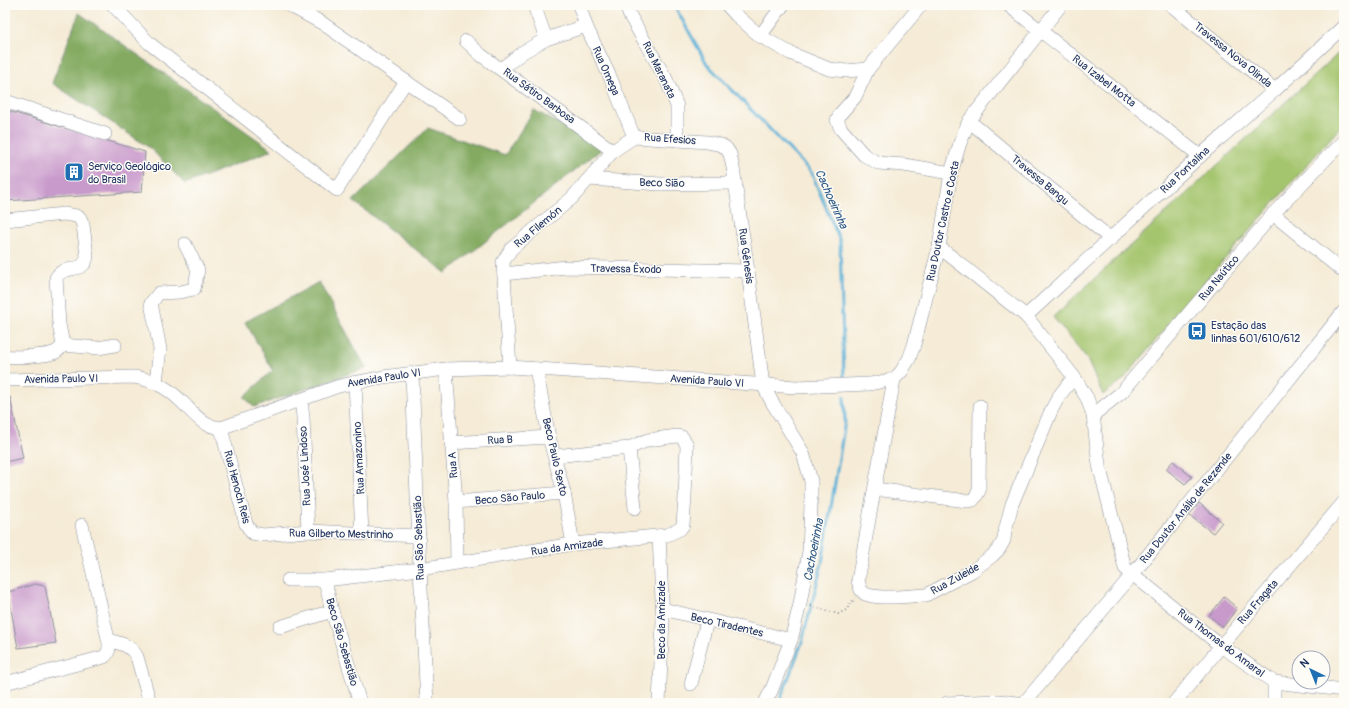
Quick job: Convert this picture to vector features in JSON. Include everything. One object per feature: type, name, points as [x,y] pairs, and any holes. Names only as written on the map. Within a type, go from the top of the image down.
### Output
[{"type":"street","points":[[289,5],[322,23],[460,119]]},
{"type":"street","points":[[534,5],[546,39]]},
{"type":"street","name":"Rua Omega","points":[[579,5],[586,26],[611,78],[634,137]]},
{"type":"street","name":"Rua Maranata","points":[[626,5],[629,14],[666,79],[677,106],[677,140]]},
{"type":"street","points":[[727,5],[760,36],[790,53],[829,69],[846,71],[868,69]]},
{"type":"street","points":[[760,36],[783,5]]},
{"type":"street","points":[[921,5],[868,69],[855,97],[836,120],[838,125],[864,155],[878,163],[904,165],[951,173]]},
{"type":"street","name":"Rua Izabel Motta","points":[[1008,5],[1200,156]]},
{"type":"street","name":"Rua Doutor Castro e Costa","points":[[894,379],[901,372],[909,359],[914,345],[939,247],[951,173],[960,143],[969,121],[1061,5]]},
{"type":"street","name":"Travessa Nova Olinda","points":[[1171,5],[1275,90]]},
{"type":"street","points":[[120,8],[149,43],[337,190],[406,81]]},
{"type":"street","points":[[501,69],[523,52],[546,39],[586,26]]},
{"type":"street","name":"Rua Pontalina","points":[[1026,316],[1344,26]]},
{"type":"street","name":"Rua Sátiro Barbosa","points":[[466,41],[480,55],[613,151]]},
{"type":"street","points":[[5,101],[104,134]]},
{"type":"street","name":"Travessa Bangu","points":[[969,121],[1111,239]]},
{"type":"street","name":"Rua Efesios","points":[[613,151],[634,137],[707,142]]},
{"type":"street","name":"Rua Naútico","points":[[1093,415],[1122,392],[1273,214],[1344,141]]},
{"type":"street","name":"Rua Gênesis","points":[[707,142],[721,145],[726,148],[730,154],[748,271],[763,385]]},
{"type":"street","name":"Rua Filemón","points":[[510,367],[504,262],[511,249],[572,198],[613,151]]},
{"type":"street","name":"Beco Sião","points":[[589,180],[660,184],[735,183]]},
{"type":"street","points":[[5,220],[71,214],[82,221],[87,261],[82,266],[60,272],[56,278],[55,284],[59,324],[63,345]]},
{"type":"street","points":[[1273,214],[1344,272]]},
{"type":"street","points":[[156,382],[160,349],[151,303],[159,293],[180,292],[194,289],[198,270],[185,244]]},
{"type":"street","name":"Rua Thomas do Amaral","points":[[939,247],[1026,316],[1074,378],[1087,398],[1093,415],[1099,466],[1124,568],[1221,646],[1274,682],[1344,690]]},
{"type":"street","name":"Travessa Êxodo","points":[[504,274],[566,267],[748,271]]},
{"type":"street","name":"Rua Doutor Análio de Rezende","points":[[1024,703],[1132,575],[1344,311]]},
{"type":"street","points":[[5,356],[43,355],[55,352],[63,345],[98,348],[115,345]]},
{"type":"street","name":"Avenida Paulo VI","points":[[5,380],[134,378],[156,382],[174,393],[205,424],[221,428],[339,386],[384,377],[446,369],[510,367],[763,385]]},
{"type":"street","name":"Rua A","points":[[446,369],[456,502],[458,562]]},
{"type":"street","name":"Beco Paulo Sexto","points":[[536,369],[550,437],[564,493],[573,544]]},
{"type":"street","name":"Rua São Sebastião","points":[[412,374],[427,703]]},
{"type":"street","name":"Rua Zuleide","points":[[861,590],[865,594],[882,598],[897,598],[926,594],[972,571],[992,556],[999,549],[1004,540],[1005,531],[1015,497],[1051,411],[1059,396],[1074,378]]},
{"type":"street","points":[[763,385],[796,387],[870,384],[894,379],[875,489],[865,536],[858,581],[861,590]]},
{"type":"street","name":"Rua Amazonino","points":[[355,382],[362,534]]},
{"type":"street","points":[[763,385],[804,453],[811,481],[812,505],[809,551],[800,604],[791,640],[772,690],[765,703]]},
{"type":"street","name":"Rua José Lindoso","points":[[301,400],[308,532]]},
{"type":"street","points":[[875,489],[947,499],[966,501],[973,500],[979,491],[980,406]]},
{"type":"street","name":"Rua Henoch Reis","points":[[221,428],[246,524],[252,532],[263,535]]},
{"type":"street","name":"Rua da Amizade","points":[[420,569],[573,544],[667,536],[680,529],[683,525],[685,497],[687,445],[684,439],[677,436],[648,440],[629,448]]},
{"type":"street","name":"Rua B","points":[[451,443],[550,437]]},
{"type":"street","points":[[555,456],[629,448],[635,508]]},
{"type":"street","name":"Beco São Paulo","points":[[456,502],[564,493]]},
{"type":"street","name":"Rua Fragata","points":[[1174,703],[1344,502]]},
{"type":"street","points":[[5,683],[104,657],[108,654],[110,648],[109,640],[82,525]]},
{"type":"street","name":"Rua Gilberto Mestrinho","points":[[263,535],[308,532],[420,536]]},
{"type":"street","name":"Beco da Amizade","points":[[659,536],[663,609],[659,703]]},
{"type":"street","points":[[288,580],[325,580],[420,569]]},
{"type":"street","name":"Beco São Sebastião","points":[[325,580],[332,611],[360,703]]},
{"type":"street","name":"Beco Tiradentes","points":[[663,609],[707,621],[791,640]]},
{"type":"street","points":[[280,627],[332,611]]},
{"type":"street","points":[[692,684],[707,621]]},
{"type":"street","points":[[109,640],[134,650],[150,703]]},
{"type":"street","points":[[1274,682],[1274,703]]},
{"type":"street","points":[[947,703],[998,701],[1017,703]]},
{"type":"path","points":[[812,607],[838,614],[846,610],[861,590]]},
{"type":"green space","points":[[79,13],[272,150],[185,184],[150,148],[52,83]]},
{"type":"green space","points":[[1344,48],[1344,123],[1189,300],[1124,379],[1103,395],[1086,357],[1053,317]]},
{"type":"green space","points":[[534,110],[603,148],[446,273],[353,201],[428,128],[505,155]]},
{"type":"green space","points":[[319,282],[366,368],[254,407],[244,397],[273,370],[245,322]]},
{"type":"building","name":"Serviço Geológico do Brasil","points":[[5,110],[145,152],[142,192],[5,201]]},
{"type":"building","points":[[10,397],[23,458],[5,462],[5,398]]},
{"type":"building","points":[[1173,461],[1192,477],[1185,484],[1166,469]]},
{"type":"building","points":[[1199,503],[1222,522],[1213,533],[1189,515]]},
{"type":"building","points":[[35,584],[45,586],[56,643],[18,648],[8,592]]},
{"type":"building","points":[[1224,597],[1237,608],[1223,627],[1209,616]]},
{"type":"waterway","name":"Cachoeirinha","points":[[674,5],[707,64],[811,172],[840,241],[844,377]]},
{"type":"waterway","name":"Cachoeirinha","points":[[779,703],[802,642],[822,563],[845,421],[844,396]]},
{"type":"place","name":"Serviço Geológico do Brasil","points":[[74,172]]},
{"type":"place","name":"Estação das linhas 601/610/612","points":[[1197,331]]}]
